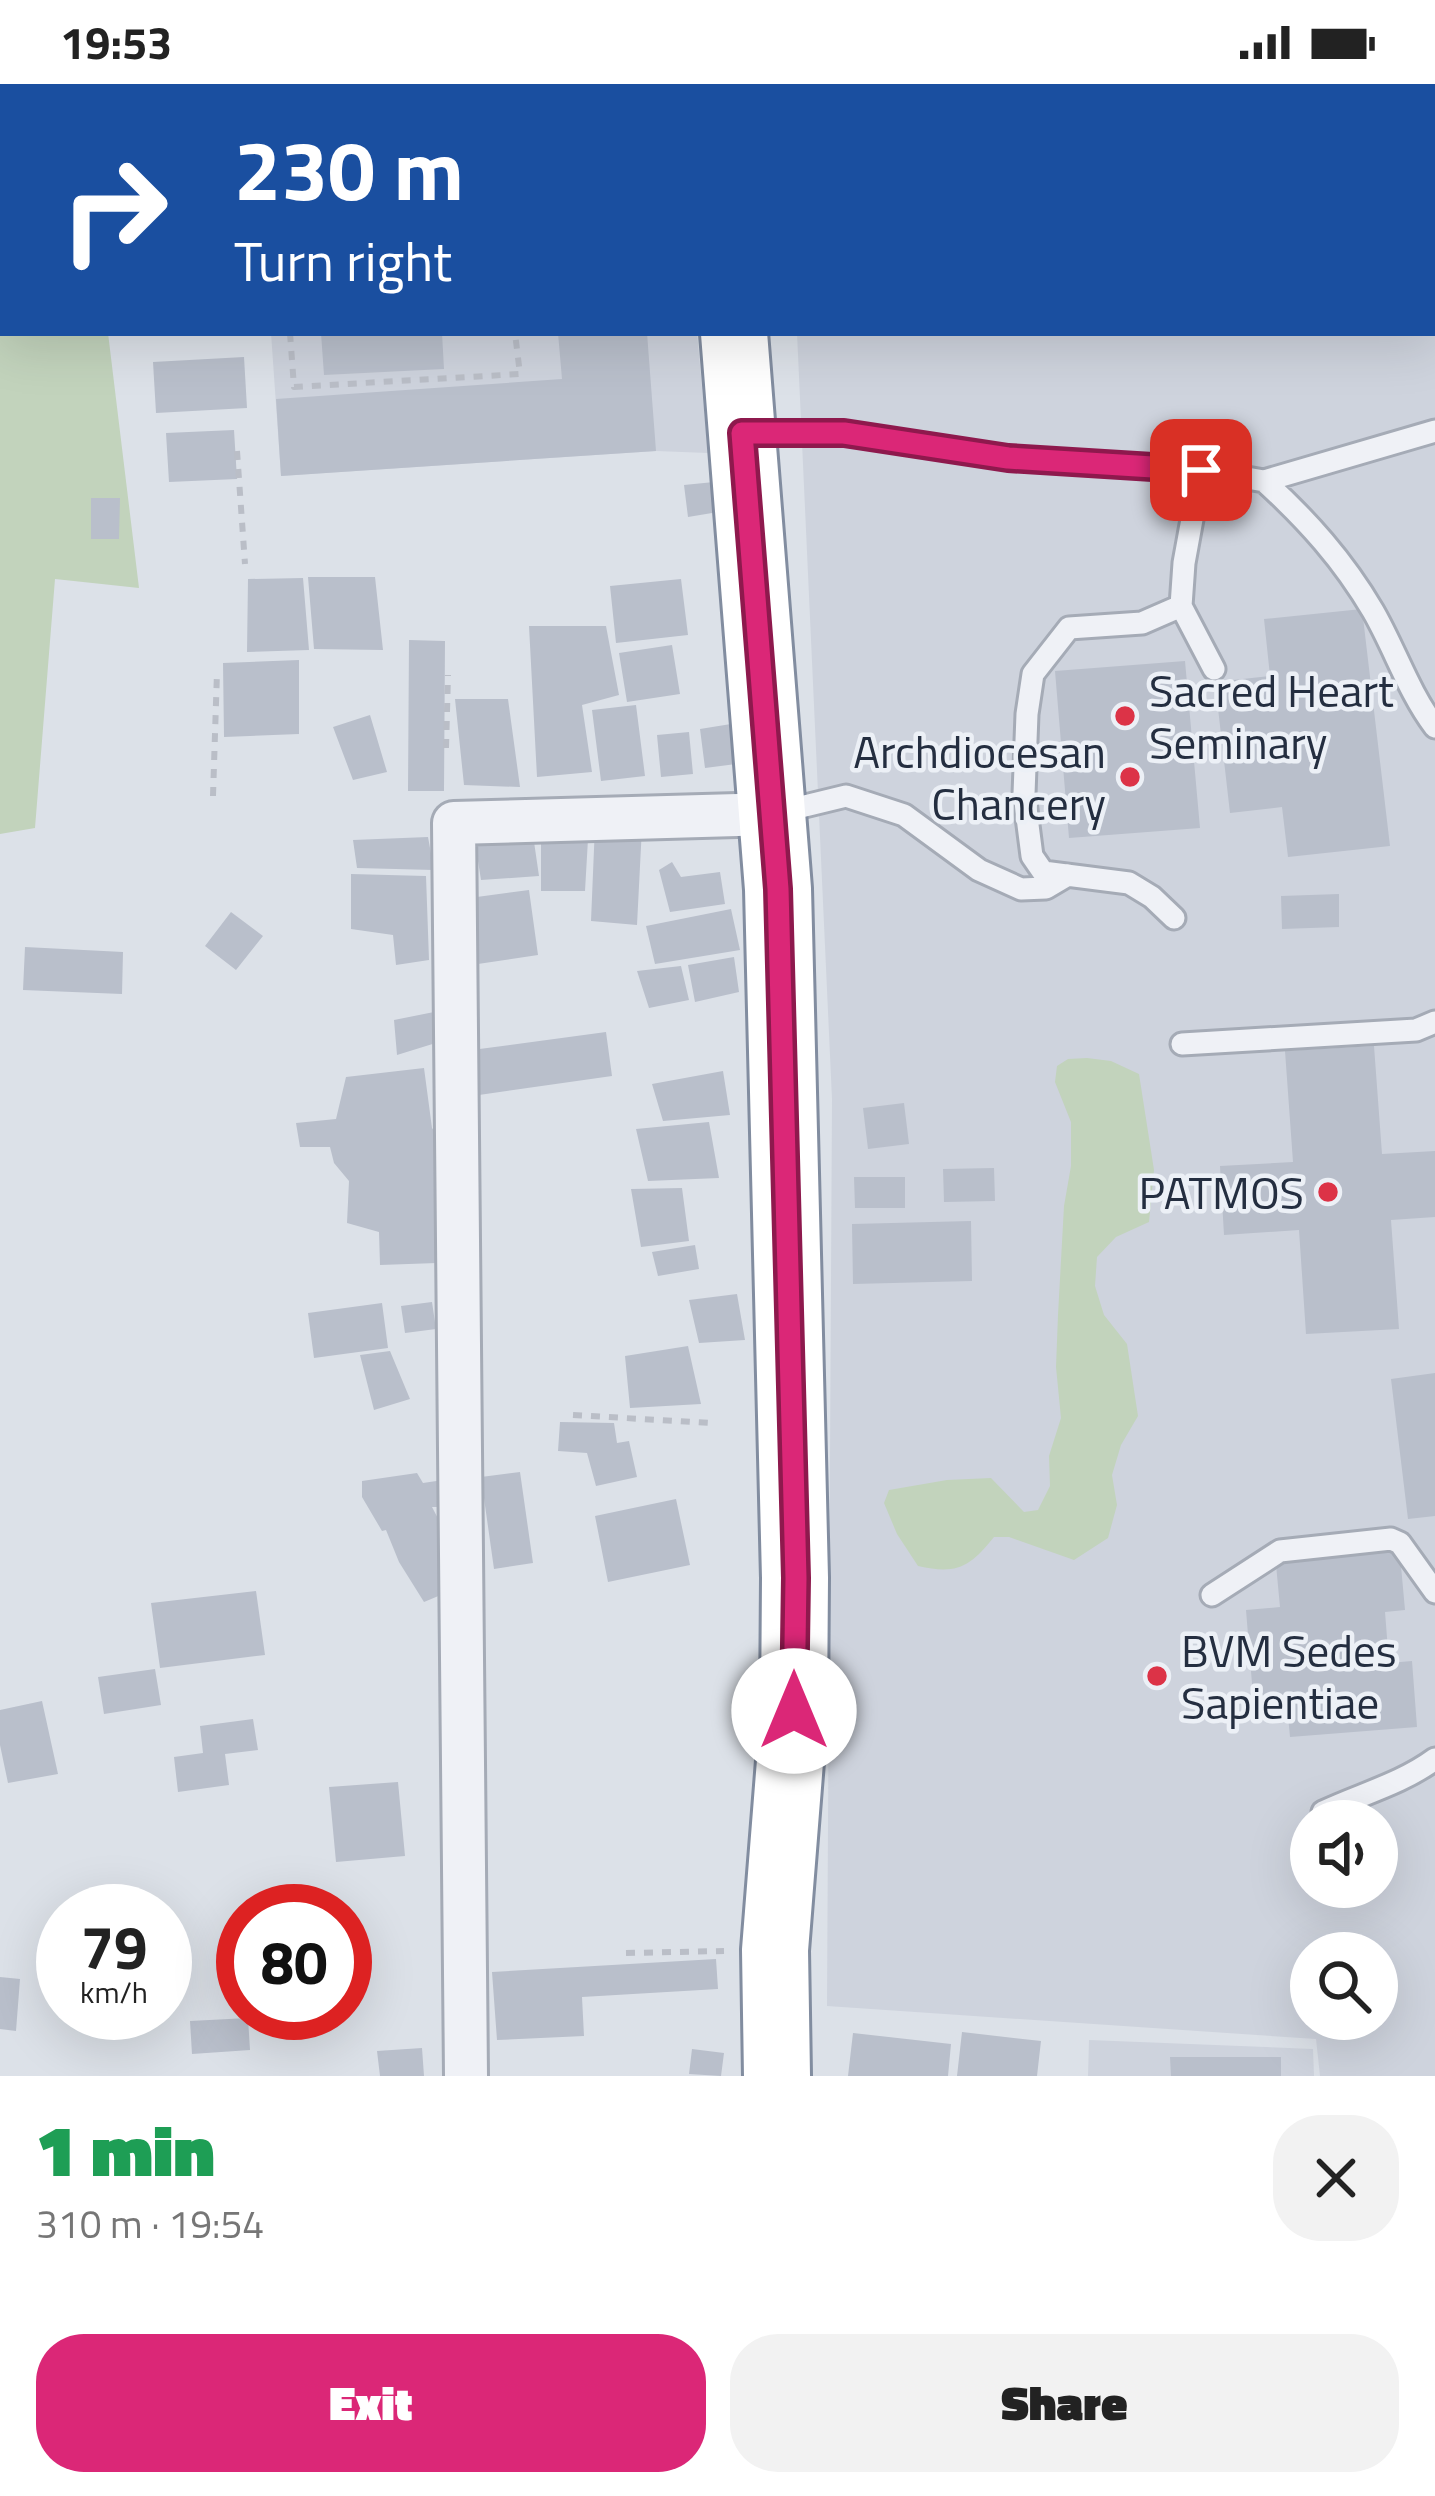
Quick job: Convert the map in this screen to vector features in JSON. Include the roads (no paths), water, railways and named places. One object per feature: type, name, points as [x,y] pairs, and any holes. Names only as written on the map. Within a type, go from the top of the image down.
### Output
[{"type":"highway","points":[[734,336],[778,889],[796,1578],[794,1711],[776,1950],[777,2076]]},
{"type":"street","points":[[466,2076],[454,823],[772,814]]},
{"type":"lane","points":[[742,433],[844,433],[1008,458],[1201,470],[1264,481],[1435,431]]},
{"type":"lane","points":[[1201,470],[1181,606],[1214,669]]},
{"type":"lane","points":[[1264,481],[1316,529],[1354,582],[1375,614],[1416,701],[1435,727]]},
{"type":"lane","points":[[1174,918],[1129,883],[1042,872],[1032,856],[1024,794],[1033,674],[1069,628],[1142,623],[1181,606]]},
{"type":"lane","points":[[772,814],[846,796],[904,815],[979,870],[1021,889],[1046,889],[1068,875]]},
{"type":"lane","points":[[1181,1044],[1416,1030],[1435,1022]]},
{"type":"lane","points":[[1211,1595],[1280,1551],[1391,1539],[1400,1543],[1435,1592]]},
{"type":"lane","points":[[1348,1800],[1407,1779],[1435,1759]]},
{"type":"place","name":"Sacred Heart Seminary","points":[[1125,716]]},
{"type":"place","name":"Archdiocesan Chancery","points":[[1130,777]]},
{"type":"place","name":"PATMOS","points":[[1328,1192]]},
{"type":"place","name":"BVM Sedes Sapientiae","points":[[1157,1676]]}]
